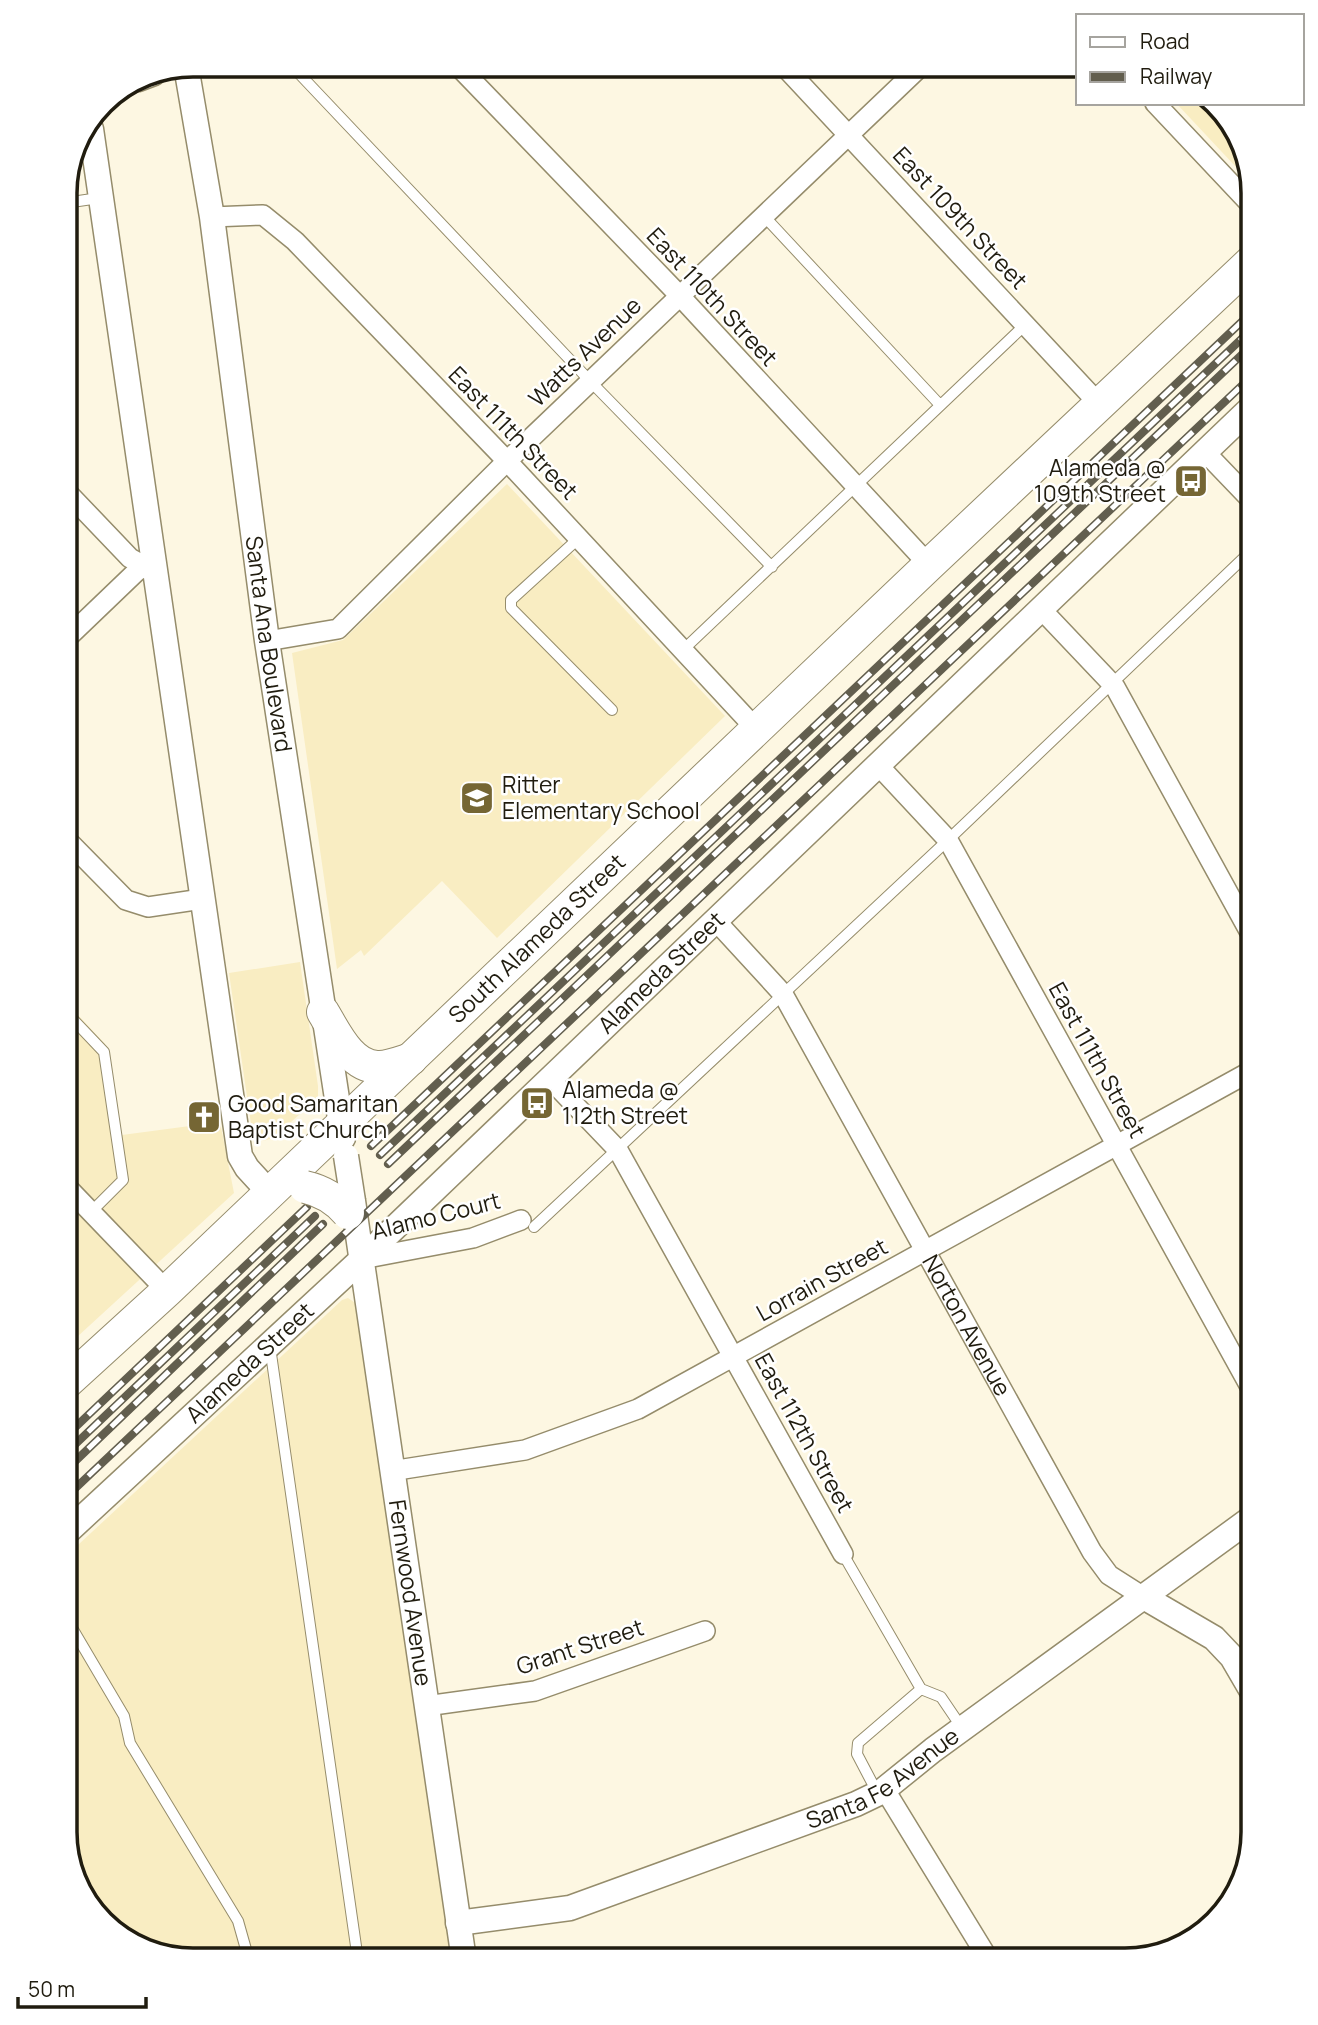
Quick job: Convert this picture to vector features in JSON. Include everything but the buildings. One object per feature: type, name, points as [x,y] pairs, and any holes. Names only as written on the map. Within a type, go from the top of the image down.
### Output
[{"type":"main road","name":"South Alameda Street","points":[[77,1373],[269,1192],[343,1141],[411,1059],[1241,271]]},
{"type":"main road","points":[[324,1012],[339,1040],[368,1066],[381,1068],[411,1059]]},
{"type":"main road","points":[[269,1192],[305,1187],[328,1195],[352,1213]]},
{"type":"street","name":"Santa Ana Boulevard","points":[[188,77],[212,217],[267,641],[352,1213]]},
{"type":"street","name":"East 110th Street","points":[[469,77],[680,296],[929,565]]},
{"type":"street","name":"East 109th Street","points":[[794,77],[1100,405]]},
{"type":"street","name":"Watts Avenue","points":[[267,641],[338,629],[507,461],[909,77]]},
{"type":"street","points":[[1157,105],[1241,194]]},
{"type":"street","points":[[89,141],[100,198],[240,1156],[269,1192]]},
{"type":"street","name":"East 111th Street","points":[[212,217],[263,215],[295,241],[507,461],[757,730]]},
{"type":"street","name":"Alameda Street","points":[[77,1523],[362,1259],[1241,418]]},
{"type":"street","points":[[1205,452],[1241,490]]},
{"type":"street","points":[[77,502],[130,558],[139,563],[152,561]]},
{"type":"street","points":[[77,628],[137,571],[152,561]]},
{"type":"street","points":[[1041,610],[1111,682],[1241,916]]},
{"type":"street","name":"East 111th Street","points":[[878,765],[948,840],[1241,1370]]},
{"type":"street","points":[[77,851],[126,901],[148,907],[202,899]]},
{"type":"street","name":"Norton Avenue","points":[[716,921],[783,994],[1092,1552],[1109,1576],[1214,1638],[1232,1657],[1241,1672]]},
{"type":"street","name":"Lorrain Street","points":[[391,1471],[525,1450],[638,1409],[1241,1077]]},
{"type":"street","name":"East 112th Street","points":[[550,1079],[618,1150],[843,1554]]},
{"type":"street","points":[[77,1197],[167,1291]]},
{"type":"street","name":"Fernwood Avenue","points":[[352,1213],[362,1259],[462,1948]]},
{"type":"street","name":"Alamo Court","points":[[362,1259],[472,1238],[528,1224]]},
{"type":"street","name":"Santa Fe Avenue","points":[[458,1923],[570,1908],[856,1804],[881,1792],[962,1728],[1241,1526]]},
{"type":"street","name":"Grant Street","points":[[426,1706],[535,1691],[705,1631]]},
{"type":"street","points":[[881,1792],[981,1948]]},
{"type":"lane","points":[[302,77],[590,381],[772,566]]},
{"type":"lane","points":[[77,202],[100,198]]},
{"type":"lane","points":[[764,216],[940,405]]},
{"type":"lane","points":[[683,650],[1026,325]]},
{"type":"lane","points":[[579,538],[509,604],[612,710]]},
{"type":"lane","points":[[528,1224],[618,1150],[1241,560]]},
{"type":"lane","points":[[77,1024],[104,1052],[123,1180],[91,1212]]},
{"type":"lane","points":[[270,1346],[356,1948]]},
{"type":"lane","name":"East 112th Street","points":[[843,1554],[921,1689]]},
{"type":"lane","points":[[77,1636],[124,1716],[131,1743],[238,1921],[246,1948]]},
{"type":"lane","points":[[881,1792],[857,1754],[860,1740],[921,1689],[941,1697],[962,1728]]},
{"type":"shaded area","points":[[1178,105],[1200,105],[1212,117],[1229,142],[1238,169]]},
{"type":"shaded area","name":"Ritter Elementary School","points":[[507,484],[725,716],[497,938],[442,881],[364,956],[361,950],[337,969],[292,653],[343,640]]},
{"type":"shaded area","points":[[300,962],[318,1098],[273,1138],[263,1141],[259,1139],[251,1124],[229,973]]},
{"type":"shaded area","points":[[77,1014],[105,1044],[122,1135],[220,1122],[234,1193],[77,1337]]},
{"type":"shaded area","points":[[348,1298],[357,1304],[451,1948],[186,1948],[156,1942],[129,1928],[106,1908],[89,1883],[79,1854],[77,1546],[342,1300]]},
{"type":"railway","points":[[371,1146],[1241,322]]},
{"type":"railway","points":[[380,1155],[1241,339]]},
{"type":"railway","points":[[388,1164],[1241,355]]},
{"type":"railway","points":[[77,1487],[1241,386]]},
{"type":"railway","points":[[77,1426],[307,1207]]},
{"type":"railway","points":[[77,1443],[315,1216]]},
{"type":"railway","points":[[77,1460],[323,1224]]},
{"type":"place","name":"Alameda @ 109th Street","points":[[1191,481]]},
{"type":"place","name":"Ritter Elementary School","points":[[477,798]]},
{"type":"place","name":"Alameda @ 112th Street","points":[[537,1103]]},
{"type":"place","name":"Good Samaritan Baptist Church","points":[[204,1117]]}]
